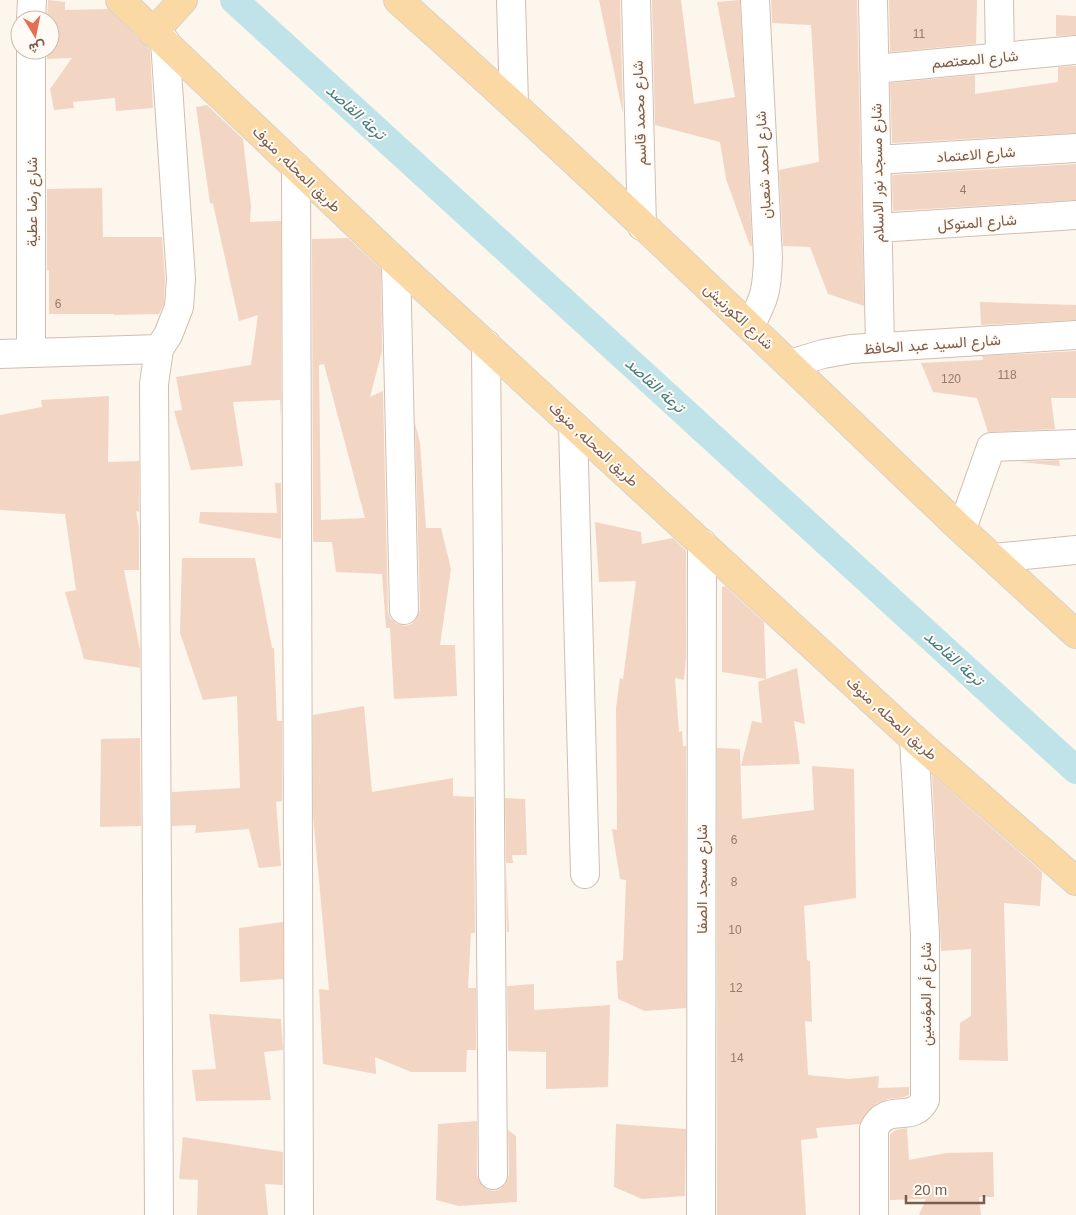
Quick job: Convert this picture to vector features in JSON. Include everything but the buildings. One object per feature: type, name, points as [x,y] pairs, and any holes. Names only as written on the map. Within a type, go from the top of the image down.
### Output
[{"type":"main road","name":"طريق المحله, منوف","points":[[120,0],[396,262],[914,739],[1076,880]]},
{"type":"main road","points":[[159,37],[182,0]]},
{"type":"main road","name":"شارع الكورنيش","points":[[398,0],[514,103],[962,529],[1076,634]]},
{"type":"street","points":[[511,0],[514,103]]},
{"type":"street","name":"شارع محمد قاسم","points":[[636,0],[642,226]]},
{"type":"street","name":"شارع احمد شعبان","points":[[750,326],[762,303],[767,284],[768,258],[755,0]]},
{"type":"street","name":"شارع مسجد نور الاسلام","points":[[873,0],[880,347]]},
{"type":"street","points":[[999,0],[1000,57]]},
{"type":"street","points":[[159,37],[181,293],[175,320],[160,349],[155,372],[154,390],[159,1215]]},
{"type":"street","name":"شارع المعتصم","points":[[875,69],[1076,50]]},
{"type":"street","name":"شارع رضا عطية","points":[[31,60],[31,353]]},
{"type":"street","name":"شارع الاعتماد","points":[[876,160],[1076,148]]},
{"type":"street","points":[[296,167],[299,1215]]},
{"type":"street","name":"شارع المتوكل","points":[[878,228],[1076,216]]},
{"type":"street","points":[[396,262],[404,610]]},
{"type":"street","name":"شارع السيد عبد الحافظ","points":[[790,364],[823,354],[880,347],[1076,335]]},
{"type":"street","points":[[486,344],[493,1175]]},
{"type":"street","points":[[0,354],[160,349]]},
{"type":"street","points":[[573,425],[585,874]]},
{"type":"street","points":[[962,529],[992,447],[1076,444]]},
{"type":"street","name":"شارع مسجد الصفا","points":[[701,1215],[702,543]]},
{"type":"street","points":[[994,558],[1076,550]]},
{"type":"street","name":"شارع أم المؤمنين","points":[[874,1215],[874,1129],[883,1117],[891,1114],[916,1112],[922,1107],[925,1100],[925,934],[914,739]]},
{"type":"waterway","name":"ترعة القاصد","points":[[234,0],[1076,770]]}]
